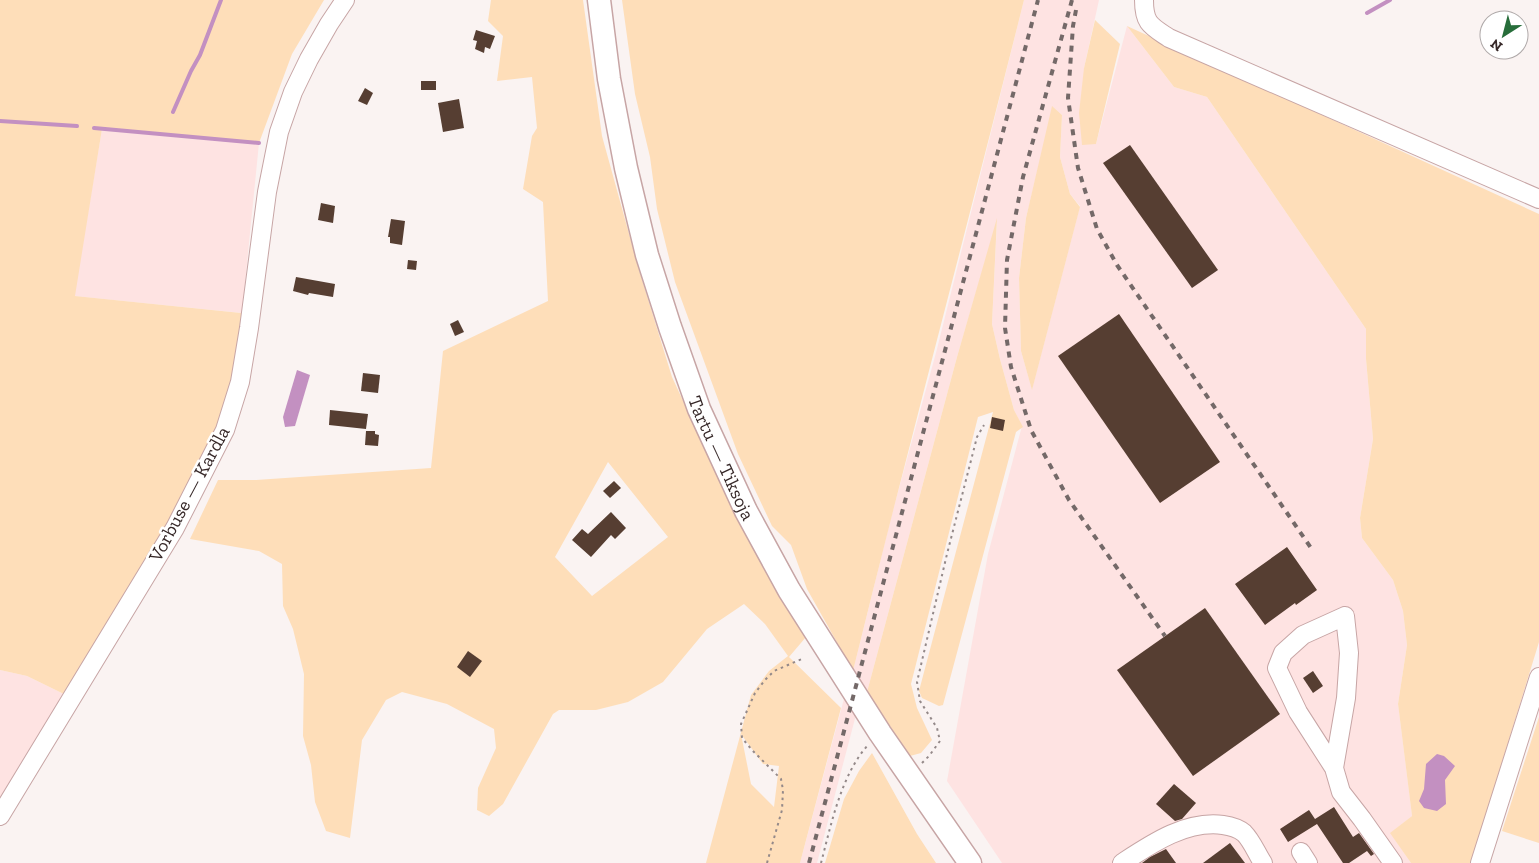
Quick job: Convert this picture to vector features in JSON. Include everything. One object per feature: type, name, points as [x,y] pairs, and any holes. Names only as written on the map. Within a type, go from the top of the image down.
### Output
[{"type":"main road","name":"Tartu — Tiksoja","points":[[599,0],[609,79],[626,168],[650,264],[699,409],[746,511],[776,567],[880,732],[970,863]]},
{"type":"street","name":"Vorbuse — Kardla","points":[[0,816],[175,528],[225,430],[240,382],[250,328],[267,192],[278,132],[293,92],[309,59],[345,0]]},
{"type":"street","points":[[1144,0],[1144,9],[1149,24],[1169,38],[1539,199]]},
{"type":"street","points":[[1334,768],[1347,689],[1349,653],[1345,616],[1303,635],[1283,653],[1277,668],[1298,712],[1334,768],[1341,792],[1392,863]]},
{"type":"street","points":[[1480,863],[1539,677]]},
{"type":"street","points":[[1122,863],[1169,835],[1190,827],[1214,824],[1233,826],[1244,833],[1263,863]]},
{"type":"path","points":[[909,774],[929,756],[940,741],[937,728],[920,701],[917,682],[977,437],[984,425]]},
{"type":"path","points":[[767,863],[782,810],[783,790],[781,779],[742,738],[740,724],[755,693],[764,680],[774,671],[804,658]]},
{"type":"path","points":[[821,863],[835,808],[848,777],[863,751],[880,732]]},
{"type":"shaded area","points":[[0,0],[324,0],[292,54],[259,143],[102,129],[75,296],[251,314],[225,430],[72,698],[27,676],[0,670]]},
{"type":"shaded area","points":[[491,0],[583,0],[602,136],[639,270],[672,377],[736,515],[806,637],[789,657],[841,708],[800,863],[706,863],[751,695],[769,671],[788,656],[765,624],[744,604],[707,629],[663,682],[628,702],[596,710],[559,710],[553,714],[503,804],[489,816],[477,810],[478,788],[496,748],[494,729],[447,704],[402,692],[386,700],[362,740],[350,838],[326,831],[315,802],[311,765],[303,736],[304,674],[293,629],[283,606],[282,564],[259,551],[190,539],[218,480],[256,480],[431,468],[443,351],[548,301],[543,202],[523,189],[532,136],[537,128],[532,77],[497,81],[503,36],[488,21]],"holes":[[[608,462],[668,537],[592,596],[555,557]],[[741,734],[763,764],[779,766],[774,807],[751,784]]]},
{"type":"shaded area","points":[[622,0],[1024,0],[853,671],[807,589],[791,545],[772,526],[738,454],[675,282],[657,209],[650,157],[635,94]]},
{"type":"shaded area","points":[[1024,0],[1099,0],[1084,68],[1096,144],[1127,26],[1174,87],[1207,97],[1366,329],[1366,359],[1373,439],[1360,518],[1362,538],[1393,580],[1403,611],[1407,645],[1398,704],[1412,816],[1391,833],[1411,863],[1002,863],[947,781],[988,554],[1022,426],[1014,410],[992,324],[997,221],[957,357],[867,692],[853,671],[892,514],[937,349]],"holes":[[[1053,107],[1062,115],[1060,157],[1070,194],[1080,206],[1032,389],[1021,351],[1019,278],[1026,218]]]},
{"type":"shaded area","points":[[1095,20],[1120,44],[1096,144],[1082,145],[1079,113],[1084,68]]},
{"type":"shaded area","points":[[1127,26],[1539,214],[1539,642],[1471,863],[1411,863],[1390,833],[1412,816],[1398,704],[1407,645],[1403,611],[1393,580],[1362,538],[1360,518],[1373,439],[1366,359],[1366,329],[1207,97],[1174,87]]},
{"type":"shaded area","points":[[1052,106],[1062,115],[1060,157],[1070,194],[1080,207],[1032,390],[1021,351],[1019,278],[1026,218]]},
{"type":"shaded area","points":[[102,129],[259,143],[242,313],[74,296]]},
{"type":"shaded area","points":[[997,218],[992,324],[1014,410],[1023,427],[1016,432],[943,705],[939,706],[922,698],[919,691],[993,412],[978,417],[911,684],[917,708],[932,740],[921,753],[910,756],[867,692],[957,357]]},
{"type":"shaded area","points":[[297,370],[310,375],[295,426],[285,427],[283,417]]},
{"type":"shaded area","points":[[0,670],[27,676],[72,698],[0,816]]},
{"type":"shaded area","points":[[845,695],[857,711],[817,863],[800,863]]},
{"type":"shaded area","points":[[1539,717],[1539,843],[1502,831]]},
{"type":"shaded area","points":[[872,753],[917,834],[936,863],[825,863],[844,799],[859,771]]},
{"type":"shaded area","points":[[1437,754],[1444,756],[1455,766],[1445,780],[1446,804],[1437,811],[1424,808],[1419,801],[1424,789],[1426,764]]},
{"type":"building","points":[[476,30],[495,36],[490,49],[485,47],[484,53],[475,49],[477,41],[473,40]]},
{"type":"building","points":[[421,81],[436,81],[436,90],[421,90]]},
{"type":"building","points":[[365,88],[373,93],[367,105],[358,101]]},
{"type":"building","points":[[459,99],[464,128],[443,132],[438,103]]},
{"type":"building","points":[[1130,145],[1218,270],[1192,288],[1103,163]]},
{"type":"building","points":[[321,203],[335,206],[333,223],[318,220]]},
{"type":"building","points":[[391,219],[405,221],[402,245],[390,243],[390,237],[388,237]]},
{"type":"building","points":[[408,260],[417,261],[416,270],[407,269]]},
{"type":"building","points":[[296,277],[335,284],[333,297],[309,293],[308,295],[293,291]]},
{"type":"building","points":[[1119,314],[1220,462],[1160,503],[1058,356]]},
{"type":"building","points":[[458,320],[464,332],[455,336],[450,324]]},
{"type":"building","points":[[363,373],[380,375],[378,393],[361,391]]},
{"type":"building","points":[[330,410],[368,414],[366,429],[329,425]]},
{"type":"building","points":[[992,417],[1005,420],[1003,431],[990,428]]},
{"type":"building","points":[[366,431],[375,431],[375,434],[379,435],[378,446],[365,445]]},
{"type":"building","points":[[614,481],[621,488],[610,498],[603,491]]},
{"type":"building","points":[[611,512],[626,528],[615,539],[611,535],[591,557],[572,540],[582,529],[588,534]]},
{"type":"building","points":[[1287,547],[1317,590],[1265,625],[1235,584]]},
{"type":"building","points":[[1205,608],[1280,714],[1193,776],[1117,670]]},
{"type":"building","points":[[468,651],[482,661],[470,677],[457,667]]},
{"type":"building","points":[[1313,671],[1323,686],[1313,693],[1303,678]]},
{"type":"building","points":[[1174,784],[1196,803],[1182,819],[1175,821],[1156,804]]},
{"type":"building","points":[[1334,807],[1353,837],[1359,833],[1374,854],[1371,856],[1367,851],[1349,863],[1343,863],[1317,824],[1288,842],[1280,829],[1309,810],[1315,819]]},
{"type":"building","points":[[1230,843],[1245,863],[1203,863]]},
{"type":"building","points":[[1166,849],[1176,863],[1142,863],[1150,857]]},
{"type":"waterway","points":[[173,112],[200,55],[221,0]]},
{"type":"waterway","points":[[1367,13],[1390,0]]},
{"type":"waterway","points":[[0,121],[77,126]]},
{"type":"waterway","points":[[94,128],[259,143]]},
{"type":"railway","points":[[809,863],[1038,0]]},
{"type":"railway","points":[[1072,0],[1023,177],[1007,260],[1005,328],[1011,367],[1031,430],[1069,500],[1165,636]]},
{"type":"railway","points":[[1076,10],[1073,26],[1068,98],[1078,168],[1097,229],[1117,265],[1311,548]]}]
